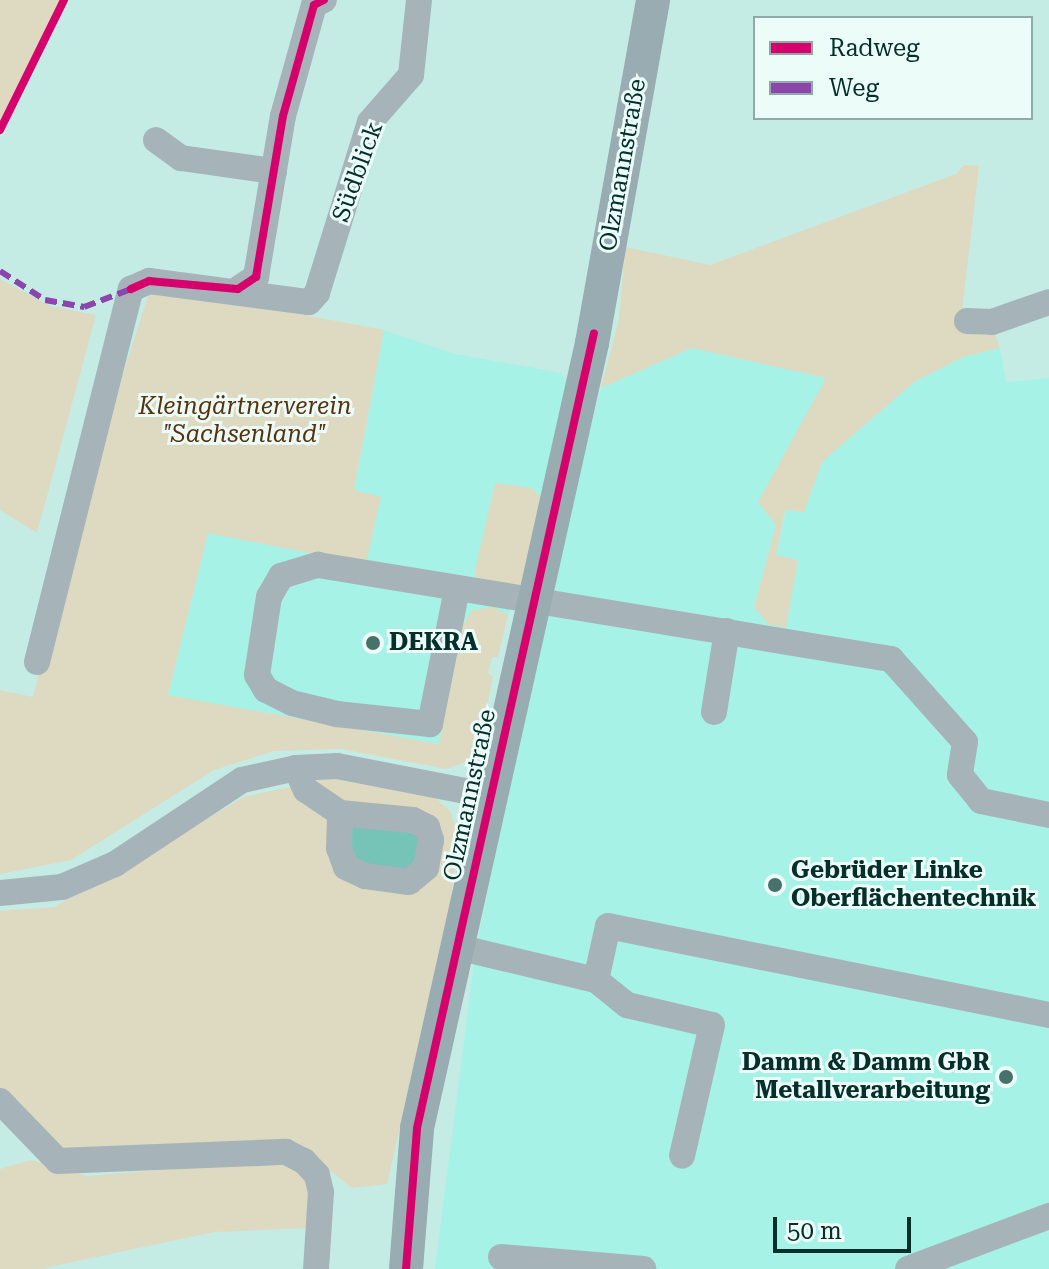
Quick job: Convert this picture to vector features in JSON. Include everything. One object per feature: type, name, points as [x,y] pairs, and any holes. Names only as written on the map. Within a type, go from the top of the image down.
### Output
[{"type":"main road","name":"Olzmannstraße","points":[[406,1269],[417,1128],[596,324],[653,0]]},
{"type":"street","points":[[37,662],[131,289],[149,281],[238,289],[256,277],[274,171],[305,35],[314,5],[324,0]]},
{"type":"street","name":"Südblick","points":[[238,289],[309,302],[317,293],[370,122],[411,75],[419,0]]},
{"type":"street","points":[[156,140],[181,158],[274,171]]},
{"type":"street","points":[[967,321],[992,322],[1049,302]]},
{"type":"street","points":[[457,589],[430,724],[337,714],[292,703],[266,690],[257,675],[269,597],[281,576],[318,565],[891,659],[965,742],[960,775],[981,801],[1049,815]]},
{"type":"street","points":[[714,712],[727,631]]},
{"type":"street","points":[[0,893],[62,887],[115,864],[242,780],[296,768],[337,766],[492,796]]},
{"type":"street","points":[[296,768],[306,790],[340,813]]},
{"type":"street","points":[[596,980],[608,926],[1049,1015]]},
{"type":"street","points":[[457,947],[596,980],[627,1005],[712,1025],[682,1156]]},
{"type":"street","points":[[0,1101],[58,1161],[286,1152],[304,1161],[317,1175],[321,1192],[316,1269]]},
{"type":"street","points":[[908,1269],[1049,1216]]},
{"type":"street","points":[[501,1257],[643,1269]]},
{"type":"shaded area","points":[[384,330],[456,354],[562,373],[568,386],[521,588],[508,615],[463,625],[439,744],[168,696],[208,532],[315,554],[354,491]]},
{"type":"shaded area","points":[[692,348],[827,378],[759,502],[776,525],[754,607],[785,628],[798,561],[776,556],[786,509],[804,512],[822,462],[914,382],[963,357],[1000,348],[1006,382],[1049,378],[1049,1269],[435,1269],[475,954],[535,655],[585,445],[601,388]]},
{"type":"shaded area","points":[[367,818],[425,838],[409,875],[349,860],[351,828]]},
{"type":"green space","points":[[0,0],[60,0],[0,127]]},
{"type":"green space","points":[[964,165],[979,166],[960,328],[994,330],[1000,348],[963,357],[914,382],[822,462],[804,512],[785,510],[776,555],[798,560],[786,628],[768,624],[754,607],[776,525],[758,502],[826,378],[692,348],[601,388],[619,319],[625,247],[710,265],[956,174]]},
{"type":"green space","points":[[0,279],[50,306],[96,315],[37,533],[0,510]]},
{"type":"green space","name":"Kleingärtnerverein \"Sachsenland\"","points":[[151,286],[384,330],[354,490],[381,497],[366,564],[208,533],[168,695],[439,744],[463,625],[472,610],[493,607],[508,615],[498,657],[492,657],[488,673],[493,677],[476,758],[447,769],[341,749],[274,751],[214,770],[71,860],[0,874],[0,690],[33,697],[81,507]]},
{"type":"green space","points":[[495,483],[532,488],[542,498],[521,588],[481,582],[474,574]]},
{"type":"green space","points":[[330,778],[436,798],[450,811],[458,834],[450,907],[387,1184],[352,1188],[292,1140],[78,1154],[50,1142],[17,1099],[0,1106],[0,911],[54,907],[244,797]]},
{"type":"green space","points":[[31,1160],[87,1176],[281,1160],[300,1170],[308,1186],[308,1228],[214,1232],[40,1269],[0,1269],[0,1169]]},
{"type":"marked path","points":[[0,271],[45,300],[84,307],[131,289]]},
{"type":"cycle path","points":[[0,130],[64,0]]},
{"type":"cycle path","points":[[131,289],[149,281],[238,289],[256,277],[283,116],[314,5],[324,0]]},
{"type":"cycle path","points":[[406,1269],[417,1128],[594,333]]},
{"type":"place","name":"DEKRA","points":[[373,643]]},
{"type":"place","name":"Gebrüder Linke Oberflächentechnik","points":[[775,885]]},
{"type":"place","name":"Damm & Damm GbR Metallverarbeitung","points":[[1006,1077]]}]
